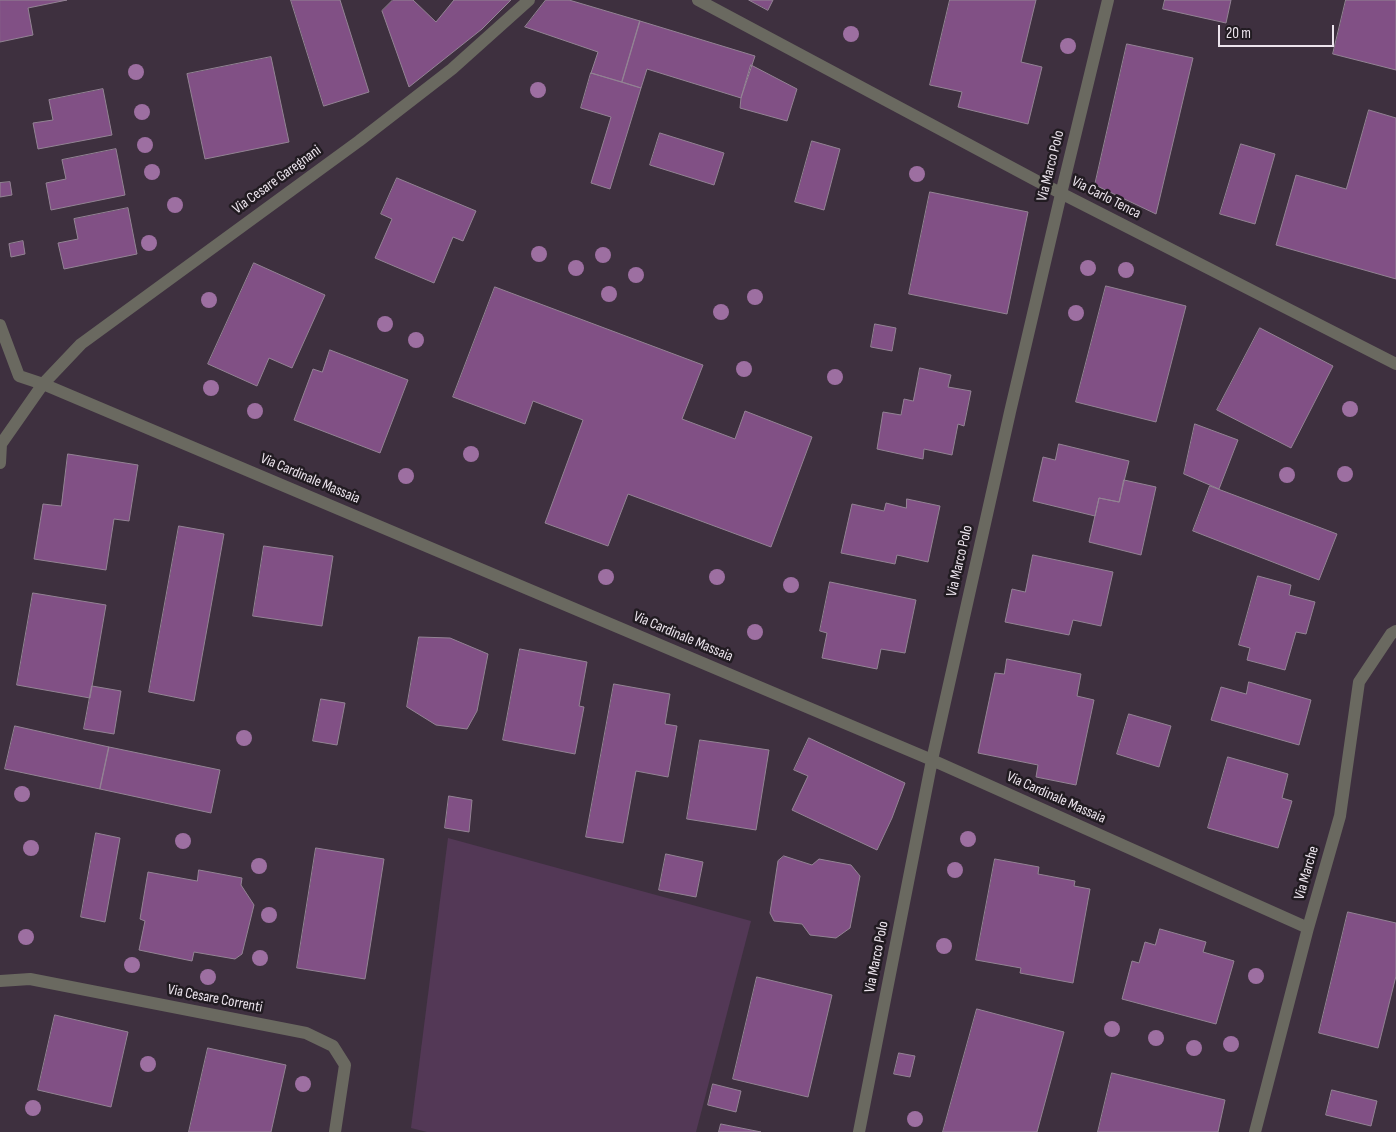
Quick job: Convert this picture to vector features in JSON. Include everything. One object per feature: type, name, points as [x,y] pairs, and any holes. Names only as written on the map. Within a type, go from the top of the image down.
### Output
[{"type":"street","name":"Via Cesare Garegnani","points":[[43,384],[81,344],[366,135],[452,69],[529,0]]},
{"type":"street","name":"Via Carlo Tenca","points":[[698,0],[1061,194],[1396,364]]},
{"type":"street","name":"Via Marco Polo","points":[[859,1132],[932,760],[1008,422],[1108,0]]},
{"type":"street","points":[[0,325],[20,376],[43,384],[1,445],[0,463]]},
{"type":"street","name":"Via Cardinale Massaia","points":[[43,384],[932,760],[1308,928]]},
{"type":"street","name":"Via Marche","points":[[1256,1132],[1308,928],[1340,816],[1359,682],[1391,634],[1396,631]]},
{"type":"street","name":"Via Cesare Correnti","points":[[0,981],[30,979],[306,1033],[333,1046],[344,1065],[335,1132]]},
{"type":"shaded area","points":[[448,838],[751,921],[696,1132],[427,1132],[411,1128]]},
{"type":"building","points":[[0,0],[67,0],[28,8],[33,35],[0,42]]},
{"type":"building","points":[[291,0],[340,0],[369,92],[324,106]]},
{"type":"building","points":[[393,0],[413,0],[436,22],[454,0],[511,0],[482,29],[409,87],[382,11]]},
{"type":"building","points":[[546,0],[569,0],[640,21],[622,82],[591,73],[598,52],[525,27]]},
{"type":"building","points":[[749,0],[773,0],[768,10]]},
{"type":"building","points":[[950,0],[1036,0],[1021,62],[1042,67],[1028,124],[958,107],[962,92],[930,85]]},
{"type":"building","points":[[1165,0],[1231,0],[1226,23],[1163,9]]},
{"type":"building","points":[[1346,0],[1396,0],[1396,70],[1333,54]]},
{"type":"building","points":[[640,21],[755,56],[741,98],[647,69],[641,88],[622,82]]},
{"type":"building","points":[[1127,44],[1193,58],[1156,214],[1095,185]]},
{"type":"building","points":[[271,57],[289,142],[205,159],[187,74]]},
{"type":"building","points":[[751,65],[797,89],[787,121],[740,108],[741,98]]},
{"type":"building","points":[[591,73],[641,88],[610,189],[591,183],[611,117],[581,108]]},
{"type":"building","points":[[103,89],[112,135],[38,149],[33,123],[53,120],[49,100]]},
{"type":"building","points":[[1369,110],[1396,118],[1396,279],[1276,245],[1296,175],[1346,189]]},
{"type":"building","points":[[660,133],[724,153],[714,185],[650,165]]},
{"type":"building","points":[[812,141],[840,149],[824,210],[795,202]]},
{"type":"building","points":[[1241,144],[1275,154],[1255,224],[1220,214]]},
{"type":"building","points":[[116,149],[125,195],[51,210],[46,183],[66,179],[62,160]]},
{"type":"building","points":[[397,178],[476,211],[463,241],[453,237],[434,283],[375,258],[392,219],[381,214]]},
{"type":"building","points":[[10,182],[12,195],[0,197],[0,183]]},
{"type":"building","points":[[930,192],[1028,212],[1007,314],[909,294]]},
{"type":"building","points":[[128,208],[137,254],[64,269],[58,243],[78,239],[74,219]]},
{"type":"building","points":[[23,241],[25,254],[11,257],[9,244]]},
{"type":"building","points":[[254,263],[325,295],[292,368],[269,358],[257,386],[208,364]]},
{"type":"building","points":[[1106,286],[1186,306],[1156,422],[1076,402]]},
{"type":"building","points":[[495,287],[703,365],[682,419],[735,439],[745,411],[812,437],[771,547],[628,494],[608,546],[545,523],[583,420],[533,401],[525,424],[453,397]]},
{"type":"building","points":[[875,324],[896,328],[892,351],[871,347]]},
{"type":"building","points":[[1260,328],[1333,366],[1291,448],[1217,410]]},
{"type":"building","points":[[330,350],[408,380],[380,453],[294,420],[313,369],[322,372]]},
{"type":"building","points":[[920,368],[951,375],[948,387],[971,391],[964,426],[958,424],[952,455],[924,449],[923,459],[877,449],[883,412],[901,415],[904,399],[913,401]]},
{"type":"building","points":[[1195,424],[1238,440],[1219,489],[1184,474]]},
{"type":"building","points":[[1059,444],[1129,461],[1119,502],[1099,498],[1095,516],[1033,501],[1043,457],[1055,460]]},
{"type":"building","points":[[68,454],[138,465],[129,521],[114,519],[106,570],[34,559],[43,504],[61,506]]},
{"type":"building","points":[[1124,480],[1156,487],[1141,555],[1089,542],[1099,498],[1119,502]]},
{"type":"building","points":[[1210,486],[1337,534],[1319,580],[1193,531]]},
{"type":"building","points":[[907,499],[940,506],[928,562],[897,555],[895,564],[841,553],[852,504],[884,511],[886,503],[906,508]]},
{"type":"building","points":[[179,526],[224,534],[194,701],[149,692]]},
{"type":"building","points":[[264,546],[333,556],[322,626],[253,616]]},
{"type":"building","points":[[1033,555],[1113,572],[1101,626],[1073,620],[1069,635],[1005,622],[1012,589],[1025,592]]},
{"type":"building","points":[[1258,576],[1291,585],[1289,595],[1315,602],[1306,634],[1296,632],[1285,670],[1247,660],[1250,648],[1239,645]]},
{"type":"building","points":[[830,582],[916,600],[905,653],[881,649],[877,669],[822,658],[827,633],[820,631]]},
{"type":"building","points":[[33,593],[106,605],[90,698],[17,685]]},
{"type":"building","points":[[419,637],[450,638],[488,654],[477,711],[467,729],[436,725],[407,707]]},
{"type":"building","points":[[520,649],[587,662],[579,706],[584,707],[575,754],[503,740]]},
{"type":"building","points":[[1007,659],[1081,674],[1077,696],[1094,700],[1076,785],[1036,777],[1038,765],[978,753],[995,673],[1004,674]]},
{"type":"building","points":[[1249,682],[1311,700],[1299,745],[1211,720],[1221,687],[1246,694]]},
{"type":"building","points":[[614,684],[670,694],[665,724],[677,726],[668,777],[636,771],[623,843],[586,837]]},
{"type":"building","points":[[92,686],[121,691],[114,734],[84,729]]},
{"type":"building","points":[[321,699],[345,703],[337,745],[313,741]]},
{"type":"building","points":[[1129,714],[1171,726],[1159,767],[1117,754]]},
{"type":"building","points":[[15,726],[109,747],[100,789],[5,769]]},
{"type":"building","points":[[809,738],[905,783],[892,818],[877,850],[792,810],[808,776],[794,770]]},
{"type":"building","points":[[700,740],[769,750],[756,830],[687,819]]},
{"type":"building","points":[[109,747],[220,770],[211,813],[100,789]]},
{"type":"building","points":[[1228,757],[1288,774],[1282,798],[1292,801],[1278,848],[1208,828]]},
{"type":"building","points":[[449,796],[472,800],[469,832],[445,828]]},
{"type":"building","points":[[96,833],[120,838],[105,922],[81,917]]},
{"type":"building","points":[[316,848],[384,859],[365,979],[297,968]]},
{"type":"building","points":[[666,854],[703,862],[696,897],[659,890]]},
{"type":"building","points":[[784,856],[812,865],[819,859],[851,865],[860,876],[850,928],[836,938],[810,935],[802,924],[774,921],[770,913],[778,861]]},
{"type":"building","points":[[995,859],[1039,867],[1038,874],[1075,881],[1074,886],[1090,889],[1073,983],[1020,973],[1021,968],[976,960]]},
{"type":"building","points":[[199,870],[242,878],[241,885],[254,905],[242,954],[235,959],[194,952],[192,961],[139,950],[145,921],[140,919],[148,872],[197,881]]},
{"type":"building","points":[[1348,912],[1396,923],[1396,976],[1378,1048],[1319,1033]]},
{"type":"building","points":[[1160,929],[1206,942],[1203,952],[1234,961],[1216,1024],[1122,999],[1132,961],[1139,963],[1145,942],[1155,945]]},
{"type":"building","points":[[757,977],[832,995],[808,1097],[733,1079]]},
{"type":"building","points":[[977,1009],[1064,1032],[1037,1132],[943,1132]]},
{"type":"building","points":[[55,1015],[128,1032],[111,1107],[38,1090]]},
{"type":"building","points":[[208,1048],[286,1065],[271,1132],[189,1132]]},
{"type":"building","points":[[899,1053],[915,1056],[910,1077],[894,1074]]},
{"type":"building","points":[[1112,1073],[1225,1100],[1218,1132],[1098,1132]]},
{"type":"building","points":[[713,1084],[741,1091],[736,1112],[708,1105]]},
{"type":"building","points":[[1332,1090],[1377,1101],[1371,1126],[1326,1115]]},
{"type":"building","points":[[721,1124],[761,1132],[719,1132]]}]
